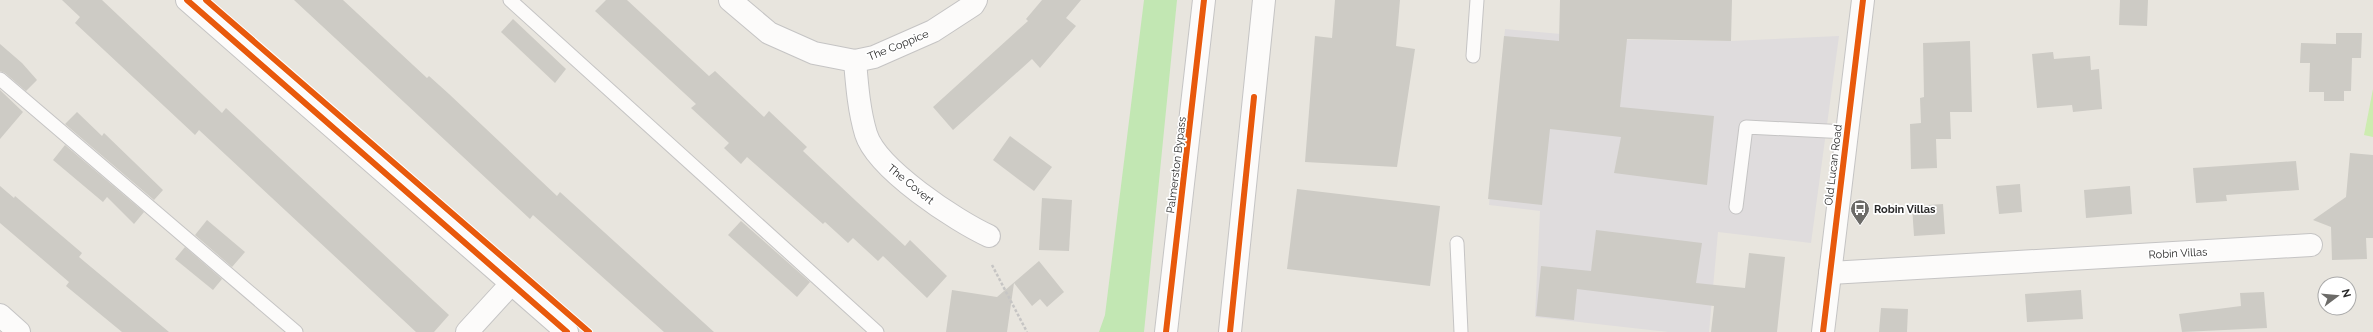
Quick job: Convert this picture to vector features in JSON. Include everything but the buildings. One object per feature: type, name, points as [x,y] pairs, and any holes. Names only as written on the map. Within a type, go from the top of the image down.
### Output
[{"type":"street","points":[[187,0],[567,332]]},
{"type":"street","name":"The Coppice","points":[[730,0],[769,33],[814,54],[855,61],[874,57],[934,31],[973,5],[976,0]]},
{"type":"street","name":"Palmerston Bypass","points":[[1166,332],[1204,0]]},
{"type":"street","points":[[1230,332],[1264,0]]},
{"type":"street","name":"Old Lucan Road","points":[[1823,332],[1863,0]]},
{"type":"street","name":"The Covert","points":[[855,61],[866,135],[886,165],[939,206],[988,236]]},
{"type":"street","name":"Robin Villas","points":[[1830,273],[2310,245]]},
{"type":"street","points":[[467,332],[511,284]]},
{"type":"street","points":[[0,314],[19,332]]},
{"type":"lane","points":[[510,0],[877,332]]},
{"type":"lane","points":[[1473,56],[1477,0]]},
{"type":"lane","points":[[0,79],[296,332]]},
{"type":"lane","points":[[1736,206],[1746,127],[1847,132]]},
{"type":"lane","points":[[1457,243],[1461,332]]},
{"type":"path","points":[[992,265],[1027,332]]},
{"type":"shaded area","points":[[1505,29],[1561,34],[1576,39],[1731,41],[1839,36],[1811,243],[1718,232],[1709,332],[1668,332],[1535,317],[1540,211],[1489,205]]},
{"type":"green space","points":[[1144,0],[1177,0],[1144,332],[1099,332],[1105,315]]},
{"type":"green space","points":[[2373,89],[2373,137],[2364,135]]},
{"type":"cycle path","points":[[187,0],[567,332]]},
{"type":"cycle path","points":[[206,0],[589,332]]},
{"type":"cycle path","points":[[1166,332],[1204,0]]},
{"type":"cycle path","points":[[1823,332],[1863,0]]},
{"type":"cycle path","points":[[1230,332],[1254,97]]},
{"type":"place","name":"Robin Villas","points":[[1860,226]]}]
